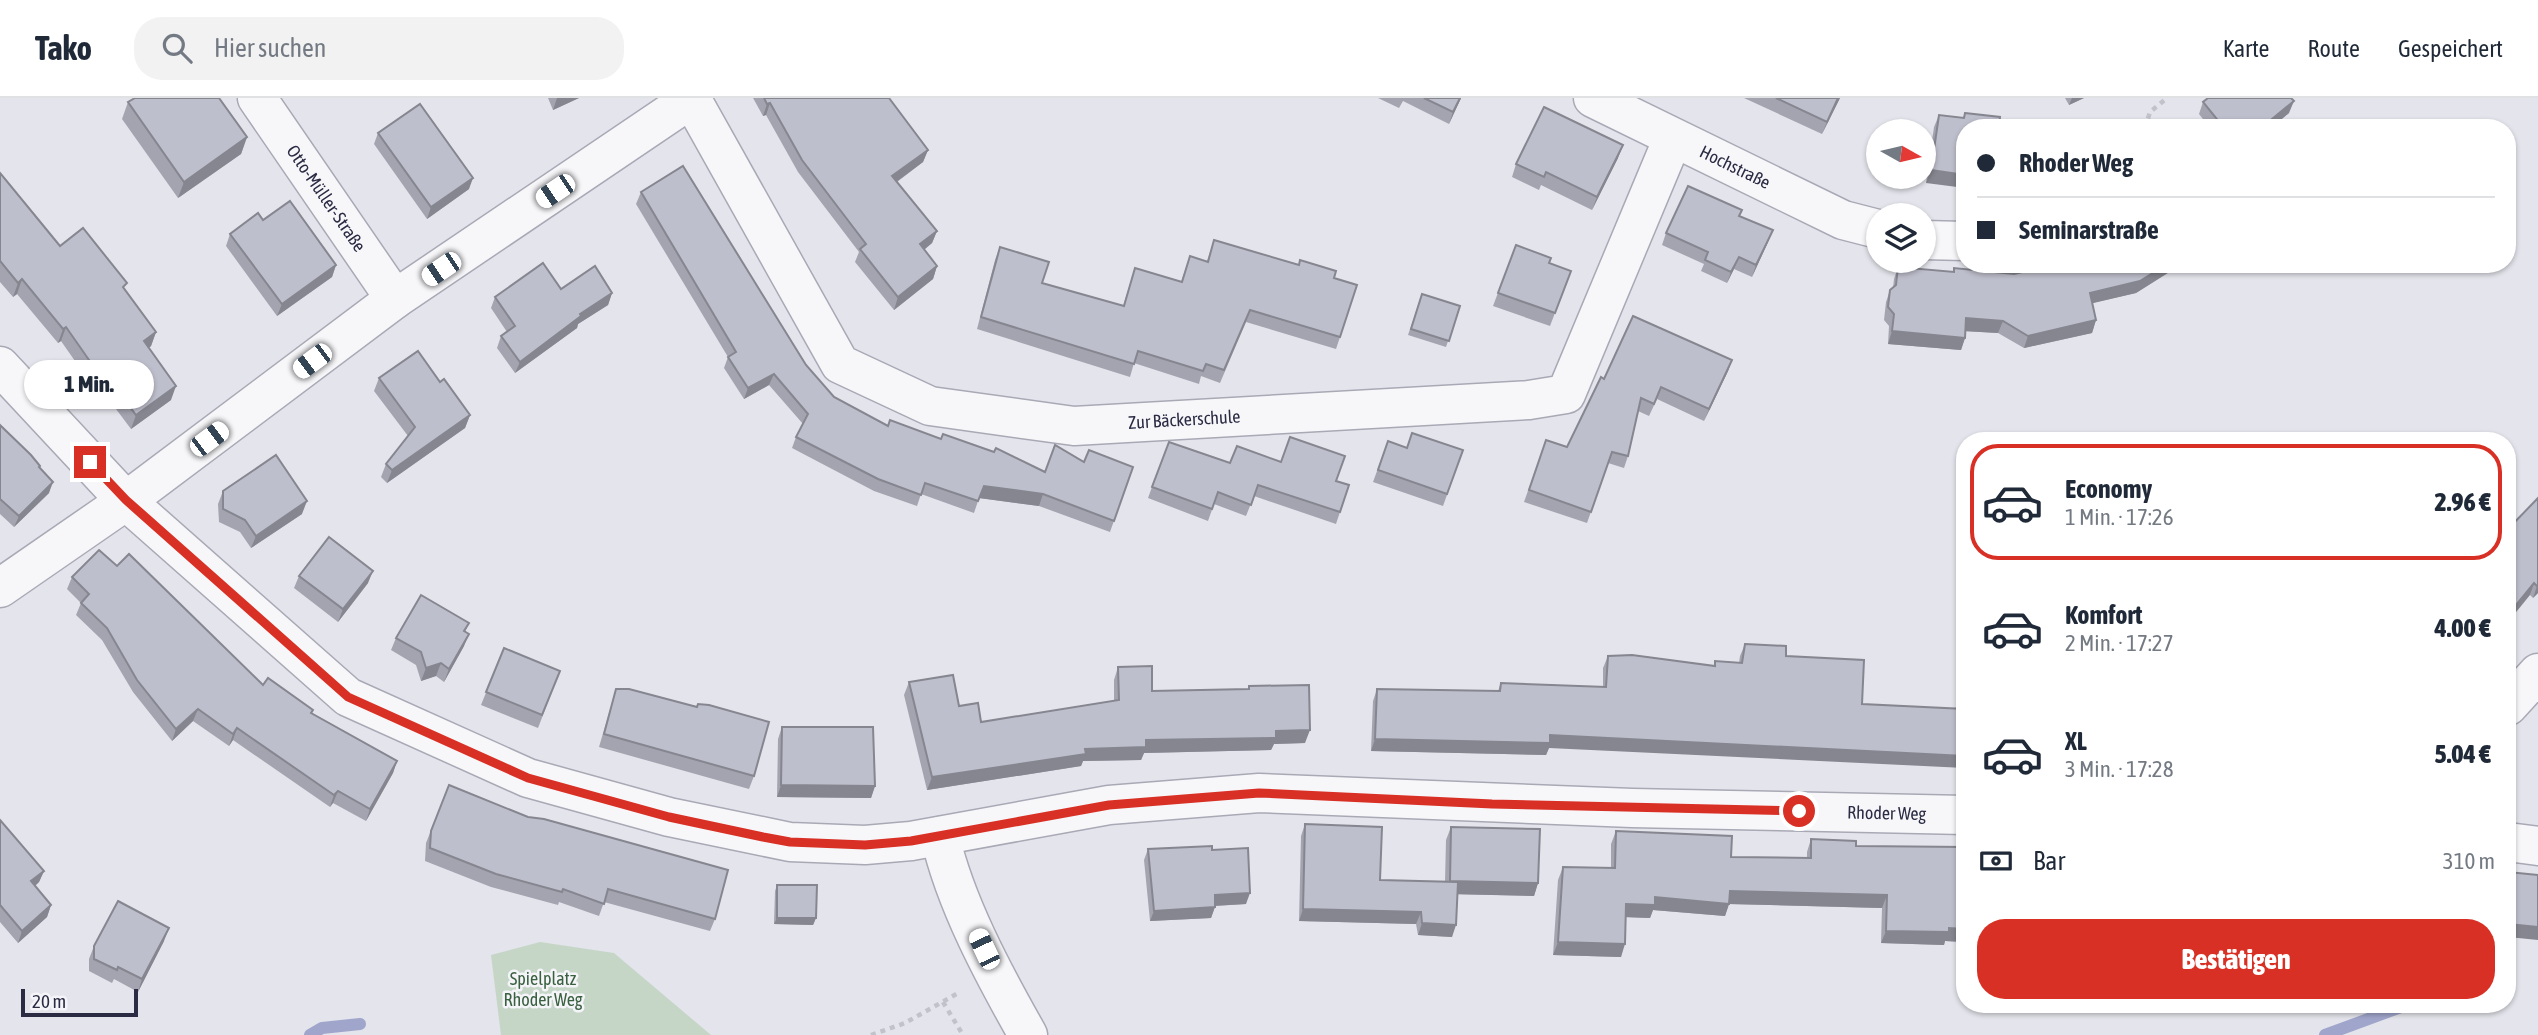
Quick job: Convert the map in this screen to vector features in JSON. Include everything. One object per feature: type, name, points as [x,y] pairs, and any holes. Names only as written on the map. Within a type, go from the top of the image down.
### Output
[{"type":"street","name":"Otto-Müller-Straße","points":[[257,98],[395,299]]},
{"type":"street","points":[[0,589],[126,500],[395,299],[691,98]]},
{"type":"street","name":"Zur Bäckerschule","points":[[691,98],[840,364],[930,406],[1074,426],[1529,400],[1566,394],[1672,138]]},
{"type":"street","name":"Hochstraße","points":[[1593,98],[1843,220],[1866,226]]},
{"type":"street","points":[[1936,240],[1956,241]]},
{"type":"street","name":"Rhoder Weg","points":[[0,366],[126,500],[348,697],[528,778],[669,817],[790,842],[865,845],[940,836],[1109,805],[1259,793],[1492,804],[1956,815]]},
{"type":"street","points":[[2516,697],[2538,673]]},
{"type":"street","points":[[940,836],[951,879],[1028,1035]]},
{"type":"street","points":[[2516,843],[2538,846]]},
{"type":"path","points":[[2148,119],[2150,112],[2167,98]]},
{"type":"path","points":[[871,1035],[905,1023],[943,1002],[963,1035]]},
{"type":"green space","name":"Spielplatz Rhoder Weg","points":[[540,942],[614,953],[711,1035],[501,1035],[491,955]]},
{"type":"building","points":[[135,98],[219,98],[247,137],[184,182],[128,102]]},
{"type":"building","points":[[764,98],[889,98],[928,150],[892,176],[937,231],[920,244],[937,266],[898,297],[860,249],[866,244],[802,160],[770,103],[767,104]]},
{"type":"building","points":[[1424,98],[1460,98],[1453,112]]},
{"type":"building","points":[[1776,98],[1838,98],[1827,122]]},
{"type":"building","points":[[2208,98],[2291,98],[2294,101],[2272,119],[2217,119],[2203,102]]},
{"type":"building","points":[[420,104],[473,178],[431,207],[378,133]]},
{"type":"building","points":[[1544,107],[1623,145],[1597,197],[1546,172],[1544,177],[1516,164]]},
{"type":"building","points":[[1965,113],[2000,117],[1956,119],[1956,174],[1936,171],[1939,115],[1964,118]]},
{"type":"building","points":[[683,166],[806,365],[834,397],[888,426],[890,420],[941,439],[943,434],[994,452],[996,448],[1045,472],[1055,445],[1084,462],[1089,450],[1133,467],[1114,521],[1043,494],[984,486],[978,501],[925,483],[921,495],[878,479],[796,437],[808,414],[774,374],[748,388],[728,357],[736,352],[641,192]]},
{"type":"building","points":[[0,173],[60,246],[83,228],[127,283],[123,287],[156,332],[144,341],[176,386],[136,415],[115,387],[110,390],[66,327],[63,329],[22,279],[18,283],[0,261]]},
{"type":"building","points":[[1688,186],[1742,210],[1739,216],[1773,230],[1756,265],[1739,257],[1731,272],[1705,260],[1708,252],[1666,233]]},
{"type":"building","points":[[290,201],[336,265],[282,304],[230,234],[258,213],[263,220]]},
{"type":"building","points":[[1214,240],[1299,265],[1300,260],[1336,271],[1334,278],[1357,285],[1340,337],[1250,310],[1224,370],[1206,364],[1203,371],[1138,351],[1134,364],[981,317],[1000,247],[1049,262],[1042,283],[1124,306],[1135,268],[1182,282],[1190,256],[1208,262]]},
{"type":"building","points":[[1516,245],[1551,258],[1549,263],[1571,271],[1555,313],[1498,293]]},
{"type":"building","points":[[543,263],[561,289],[595,266],[612,293],[580,314],[581,316],[520,362],[501,336],[515,326],[495,297]]},
{"type":"building","points":[[1954,268],[1956,273],[2153,273],[2140,281],[2090,293],[2096,320],[2028,336],[2003,321],[1966,318],[1965,338],[1892,331],[1894,314],[1888,307],[1890,290],[1896,285],[1897,273],[1954,272]]},
{"type":"building","points":[[1422,294],[1460,306],[1449,341],[1411,329]]},
{"type":"building","points":[[1633,316],[1732,360],[1709,409],[1661,387],[1654,404],[1641,398],[1628,456],[1612,452],[1591,512],[1529,490],[1546,440],[1567,447],[1601,377],[1604,379]]},
{"type":"building","points":[[418,351],[440,382],[444,379],[470,415],[392,470],[386,464],[415,427],[379,378]]},
{"type":"building","points":[[0,425],[31,455],[53,482],[19,516],[0,499]]},
{"type":"building","points":[[1412,433],[1463,450],[1447,494],[1378,470],[1388,441],[1407,448]]},
{"type":"building","points":[[1290,437],[1345,456],[1336,481],[1349,485],[1340,512],[1258,485],[1251,505],[1218,492],[1212,509],[1152,487],[1169,442],[1230,463],[1237,446],[1281,462]]},
{"type":"building","points":[[276,455],[307,501],[256,536],[245,520],[223,509],[223,491]]},
{"type":"building","points":[[2538,498],[2538,586],[2534,583],[2516,605],[2516,521]]},
{"type":"building","points":[[329,537],[373,571],[343,609],[299,576]]},
{"type":"building","points":[[99,550],[117,566],[129,554],[263,685],[268,678],[313,710],[311,713],[397,761],[370,809],[338,791],[334,795],[237,728],[233,734],[198,709],[176,729],[137,680],[107,628],[81,603],[89,594],[72,577]]},
{"type":"building","points":[[421,595],[469,623],[464,631],[469,634],[449,669],[441,663],[426,668],[421,652],[396,638]]},
{"type":"building","points":[[1745,644],[1786,646],[1786,656],[1864,660],[1862,704],[1956,709],[1956,756],[1550,735],[1550,743],[1375,739],[1377,689],[1500,691],[1501,683],[1606,687],[1608,656],[1632,655],[1715,666],[1715,661],[1742,663]]},
{"type":"building","points":[[504,648],[560,671],[542,715],[486,692]]},
{"type":"building","points":[[1152,666],[1152,691],[1309,685],[1310,730],[1276,731],[1276,738],[1146,740],[1146,747],[1085,749],[1086,754],[932,777],[909,682],[953,675],[959,706],[978,703],[981,722],[1119,700],[1118,667]]},
{"type":"building","points":[[616,689],[629,689],[697,707],[698,704],[709,705],[769,722],[754,776],[604,734]]},
{"type":"building","points":[[782,727],[873,727],[875,786],[781,785]]},
{"type":"building","points":[[449,785],[528,817],[544,819],[728,870],[715,919],[608,889],[604,904],[563,889],[562,892],[496,874],[430,848],[431,831]]},
{"type":"building","points":[[0,820],[44,871],[31,881],[51,905],[22,931],[0,905]]},
{"type":"building","points":[[1305,824],[1382,827],[1380,880],[1458,882],[1456,925],[1422,923],[1421,912],[1303,909]]},
{"type":"building","points":[[1451,827],[1540,829],[1538,883],[1450,881]]},
{"type":"building","points":[[1616,831],[1732,836],[1731,857],[1811,858],[1811,839],[1856,841],[1856,846],[1956,847],[1956,928],[1949,928],[1949,932],[1886,931],[1887,895],[1730,891],[1729,904],[1655,897],[1655,905],[1626,904],[1625,944],[1558,942],[1563,867],[1615,868]]},
{"type":"building","points":[[1212,846],[1212,850],[1248,848],[1250,893],[1215,895],[1215,907],[1154,911],[1148,849]]},
{"type":"building","points":[[2516,873],[2538,875],[2538,927],[2516,925]]},
{"type":"building","points":[[777,885],[817,885],[816,918],[777,918]]},
{"type":"building","points":[[118,901],[169,928],[142,979],[94,959],[94,946]]},
{"type":"waterway","points":[[2325,1035],[2385,1013]]},
{"type":"waterway","points":[[310,1035],[322,1028],[360,1024]]},
{"type":"route","points":[[90,462],[126,500],[348,697],[528,778],[669,817],[763,837],[790,842],[865,845],[911,841],[1109,805],[1259,793],[1492,804],[1799,811]]}]
